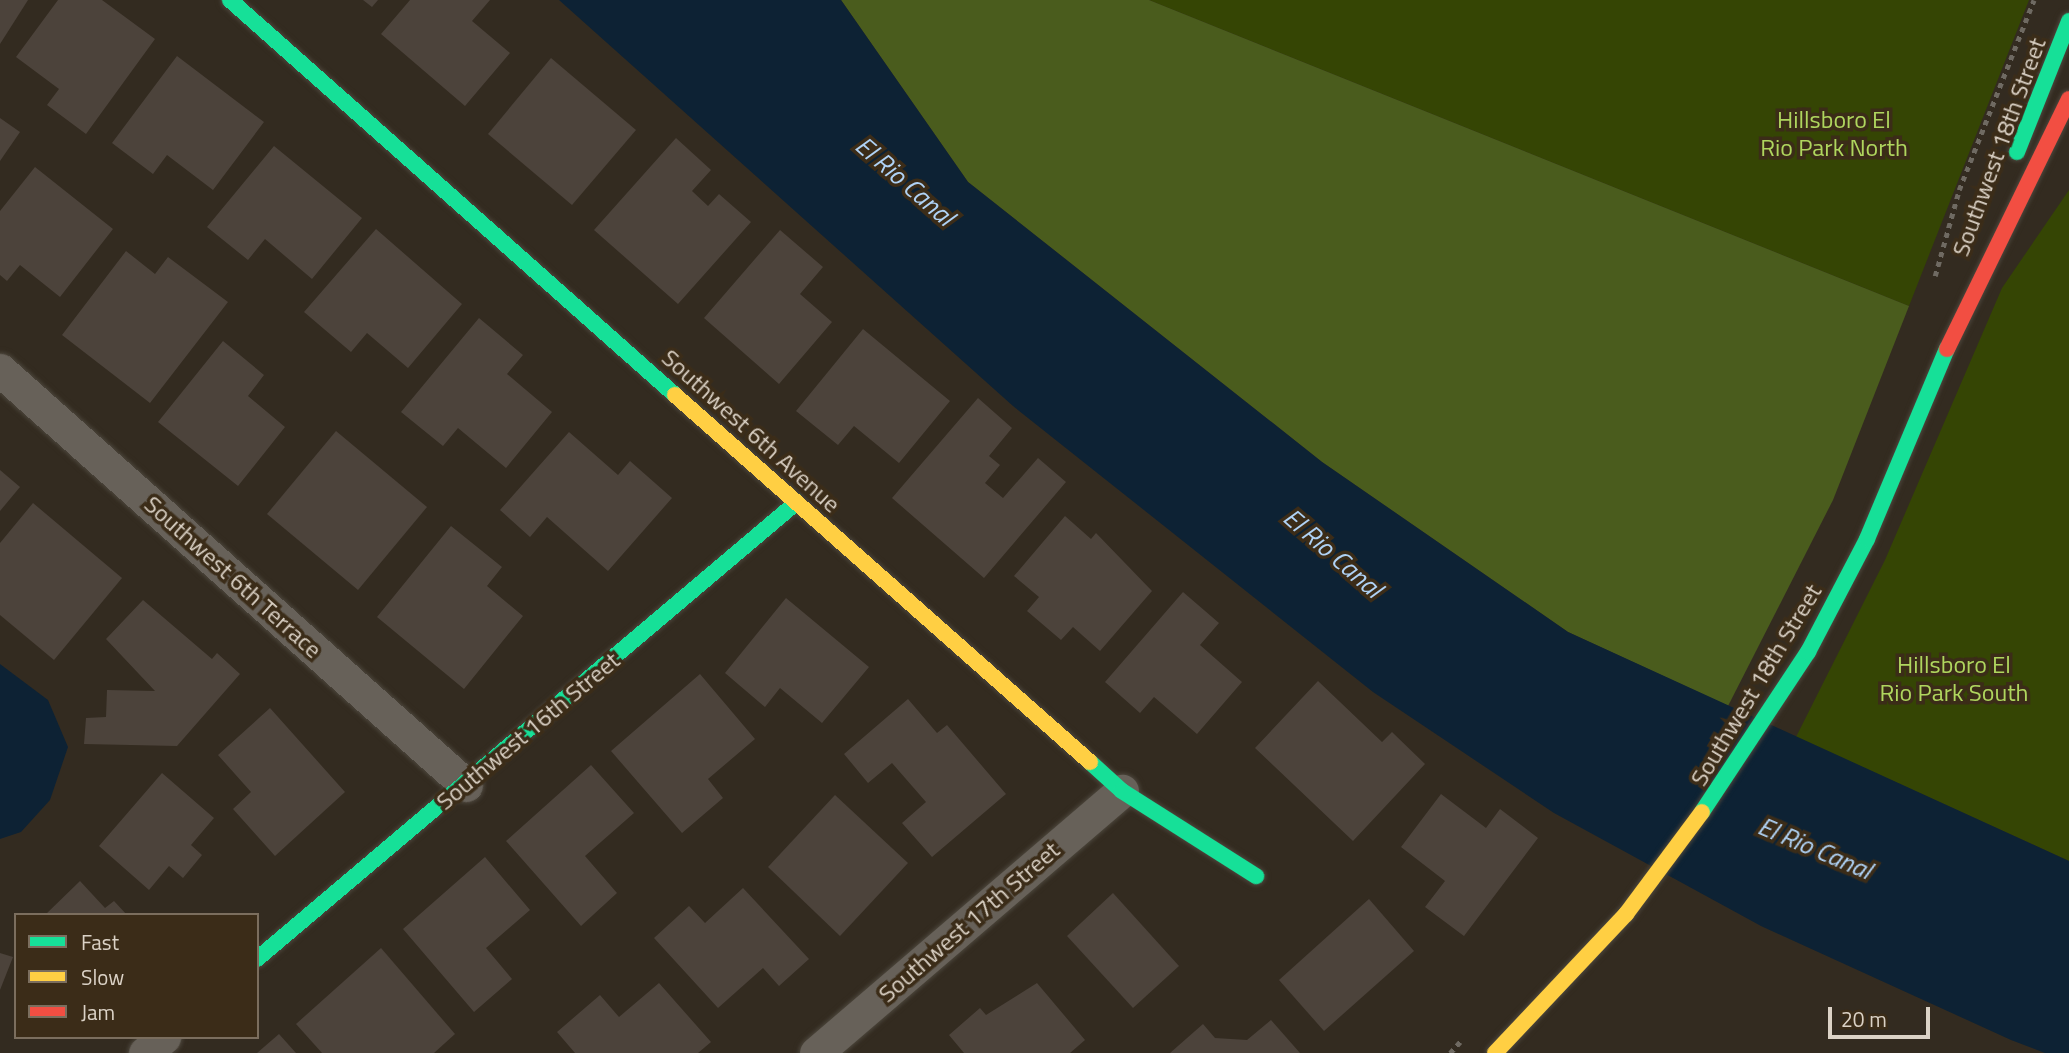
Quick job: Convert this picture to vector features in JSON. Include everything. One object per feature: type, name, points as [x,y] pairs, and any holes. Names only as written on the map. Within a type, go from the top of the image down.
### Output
[{"type":"street","name":"Southwest 6th Avenue","points":[[230,0],[1122,791],[1256,876]]},
{"type":"street","name":"Southwest 18th Street","points":[[1972,289],[2008,179],[2069,21]]},
{"type":"street","name":"Southwest 18th Street","points":[[1495,1053],[1626,914],[1751,746],[1808,652],[1867,539],[1972,289],[2069,99]]},
{"type":"street","name":"Southwest 6th Terrace","points":[[0,370],[466,785]]},
{"type":"street","name":"Southwest 16th Street","points":[[259,957],[466,785],[797,502]]},
{"type":"street","name":"Southwest 17th Street","points":[[816,1053],[1122,791]]},
{"type":"street","points":[[145,1053],[162,1039]]},
{"type":"path","points":[[1932,289],[1959,190],[2034,0]]},
{"type":"green space","points":[[841,0],[1149,0],[1909,306],[1833,500],[1728,706],[1568,632],[1322,462],[968,182]]},
{"type":"green space","name":"Hillsboro El Rio Park North","points":[[1149,0],[2029,0],[1909,306]]},
{"type":"green space","name":"Hillsboro El Rio Park South","points":[[2069,190],[2069,861],[1796,737],[1885,560],[2002,288]]},
{"type":"water","name":"El Rio Canal","points":[[559,0],[841,0],[968,182],[1322,462],[1568,632],[2069,861],[2069,1053],[2045,1053],[2011,1040],[1761,926],[1554,813],[1373,692],[1013,406]]},
{"type":"water","points":[[0,664],[48,700],[68,747],[50,800],[21,832],[0,839]]},
{"type":"building","points":[[0,0],[28,0],[0,44]]},
{"type":"building","points":[[58,0],[102,0],[155,39],[86,134],[47,105],[59,89],[16,57]]},
{"type":"building","points":[[363,0],[378,0],[372,7]]},
{"type":"building","points":[[410,0],[490,0],[472,21],[510,53],[465,106],[381,34]]},
{"type":"building","points":[[177,56],[264,122],[213,190],[167,155],[153,174],[112,143]]},
{"type":"building","points":[[551,58],[636,130],[572,205],[488,134]]},
{"type":"building","points":[[0,118],[20,132],[0,161]]},
{"type":"building","points":[[676,138],[711,170],[692,191],[708,206],[719,194],[751,222],[678,304],[594,230]]},
{"type":"building","points":[[274,146],[362,218],[312,279],[265,239],[248,260],[207,227]]},
{"type":"building","points":[[35,167],[113,229],[60,297],[20,265],[7,281],[0,275],[0,211]]},
{"type":"building","points":[[376,229],[462,304],[408,368],[367,333],[351,352],[304,312]]},
{"type":"building","points":[[780,230],[823,267],[800,294],[832,322],[779,384],[704,318]]},
{"type":"building","points":[[126,251],[155,274],[168,257],[228,302],[150,403],[62,335]]},
{"type":"building","points":[[479,318],[523,355],[507,374],[552,412],[506,468],[458,428],[443,446],[401,412]]},
{"type":"building","points":[[863,329],[950,401],[899,463],[854,426],[838,445],[796,411]]},
{"type":"building","points":[[223,341],[264,375],[248,396],[285,427],[238,486],[158,422]]},
{"type":"building","points":[[978,398],[1012,428],[989,456],[1000,465],[985,483],[1003,498],[1038,458],[1066,482],[984,578],[892,498]]},
{"type":"building","points":[[336,431],[427,507],[358,590],[267,514]]},
{"type":"building","points":[[569,432],[618,475],[630,461],[672,498],[608,571],[547,517],[530,537],[500,510]]},
{"type":"building","points":[[0,470],[20,487],[0,511]]},
{"type":"building","points":[[33,503],[122,578],[54,660],[0,615],[0,543]]},
{"type":"building","points":[[1065,516],[1091,539],[1096,533],[1152,591],[1100,651],[1073,627],[1061,640],[1027,611],[1039,597],[1014,576]]},
{"type":"building","points":[[451,526],[502,567],[487,586],[523,616],[464,689],[377,617]]},
{"type":"building","points":[[1183,592],[1219,623],[1200,645],[1242,682],[1197,734],[1154,697],[1140,713],[1105,682]]},
{"type":"building","points":[[786,598],[869,667],[822,723],[780,688],[765,707],[725,673]]},
{"type":"building","points":[[143,600],[212,659],[217,653],[240,674],[177,746],[84,744],[86,718],[106,717],[107,690],[155,691],[106,639]]},
{"type":"building","points":[[700,674],[755,739],[708,779],[723,798],[682,833],[611,751]]},
{"type":"building","points":[[1318,681],[1382,742],[1392,732],[1425,764],[1353,841],[1255,748]]},
{"type":"building","points":[[908,699],[937,733],[947,725],[1006,794],[932,857],[902,823],[926,802],[892,763],[868,783],[844,754]]},
{"type":"building","points":[[270,708],[345,792],[275,856],[233,809],[251,792],[218,755]]},
{"type":"building","points":[[591,765],[634,813],[585,856],[617,893],[581,926],[506,841]]},
{"type":"building","points":[[162,773],[214,818],[191,845],[202,855],[183,878],[169,866],[149,890],[99,846]]},
{"type":"building","points":[[1441,794],[1486,828],[1500,809],[1538,838],[1464,936],[1425,907],[1445,881],[1401,847]]},
{"type":"building","points":[[835,795],[908,863],[840,936],[768,867]]},
{"type":"building","points":[[485,857],[530,910],[486,948],[512,979],[474,1012],[403,929]]},
{"type":"building","points":[[80,881],[105,908],[114,901],[125,913],[47,913]]},
{"type":"building","points":[[743,888],[809,959],[779,986],[763,968],[718,1008],[654,938],[689,906],[705,923]]},
{"type":"building","points":[[1113,893],[1179,966],[1133,1008],[1067,936]]},
{"type":"building","points":[[1369,899],[1414,951],[1324,1031],[1279,980]]},
{"type":"building","points":[[381,948],[455,1034],[434,1053],[322,1053],[296,1024]]},
{"type":"building","points":[[0,953],[13,957],[0,990]]},
{"type":"building","points":[[659,983],[711,1042],[698,1053],[575,1053],[557,1032],[600,995],[619,1017]]},
{"type":"building","points":[[1037,983],[1085,1040],[1070,1053],[964,1053],[949,1035],[980,1008],[986,1015]]},
{"type":"building","points":[[1271,1020],[1300,1053],[1170,1053],[1203,1024],[1215,1038],[1247,1040]]},
{"type":"building","points":[[279,1034],[296,1053],[257,1053]]},
{"type":"traffic: fast","points":[[230,0],[675,395]]},
{"type":"traffic: fast","points":[[2017,152],[2069,21]]},
{"type":"traffic: fast","points":[[1702,812],[1808,652],[1867,539],[1947,349]]},
{"type":"traffic: fast","points":[[259,957],[797,502]]},
{"type":"traffic: fast","points":[[1090,762],[1122,791],[1256,876]]},
{"type":"traffic: slow","points":[[675,395],[1090,762]]},
{"type":"traffic: slow","points":[[1495,1053],[1626,914],[1702,812]]},
{"type":"traffic: jam","points":[[1947,349],[2069,99]]}]
